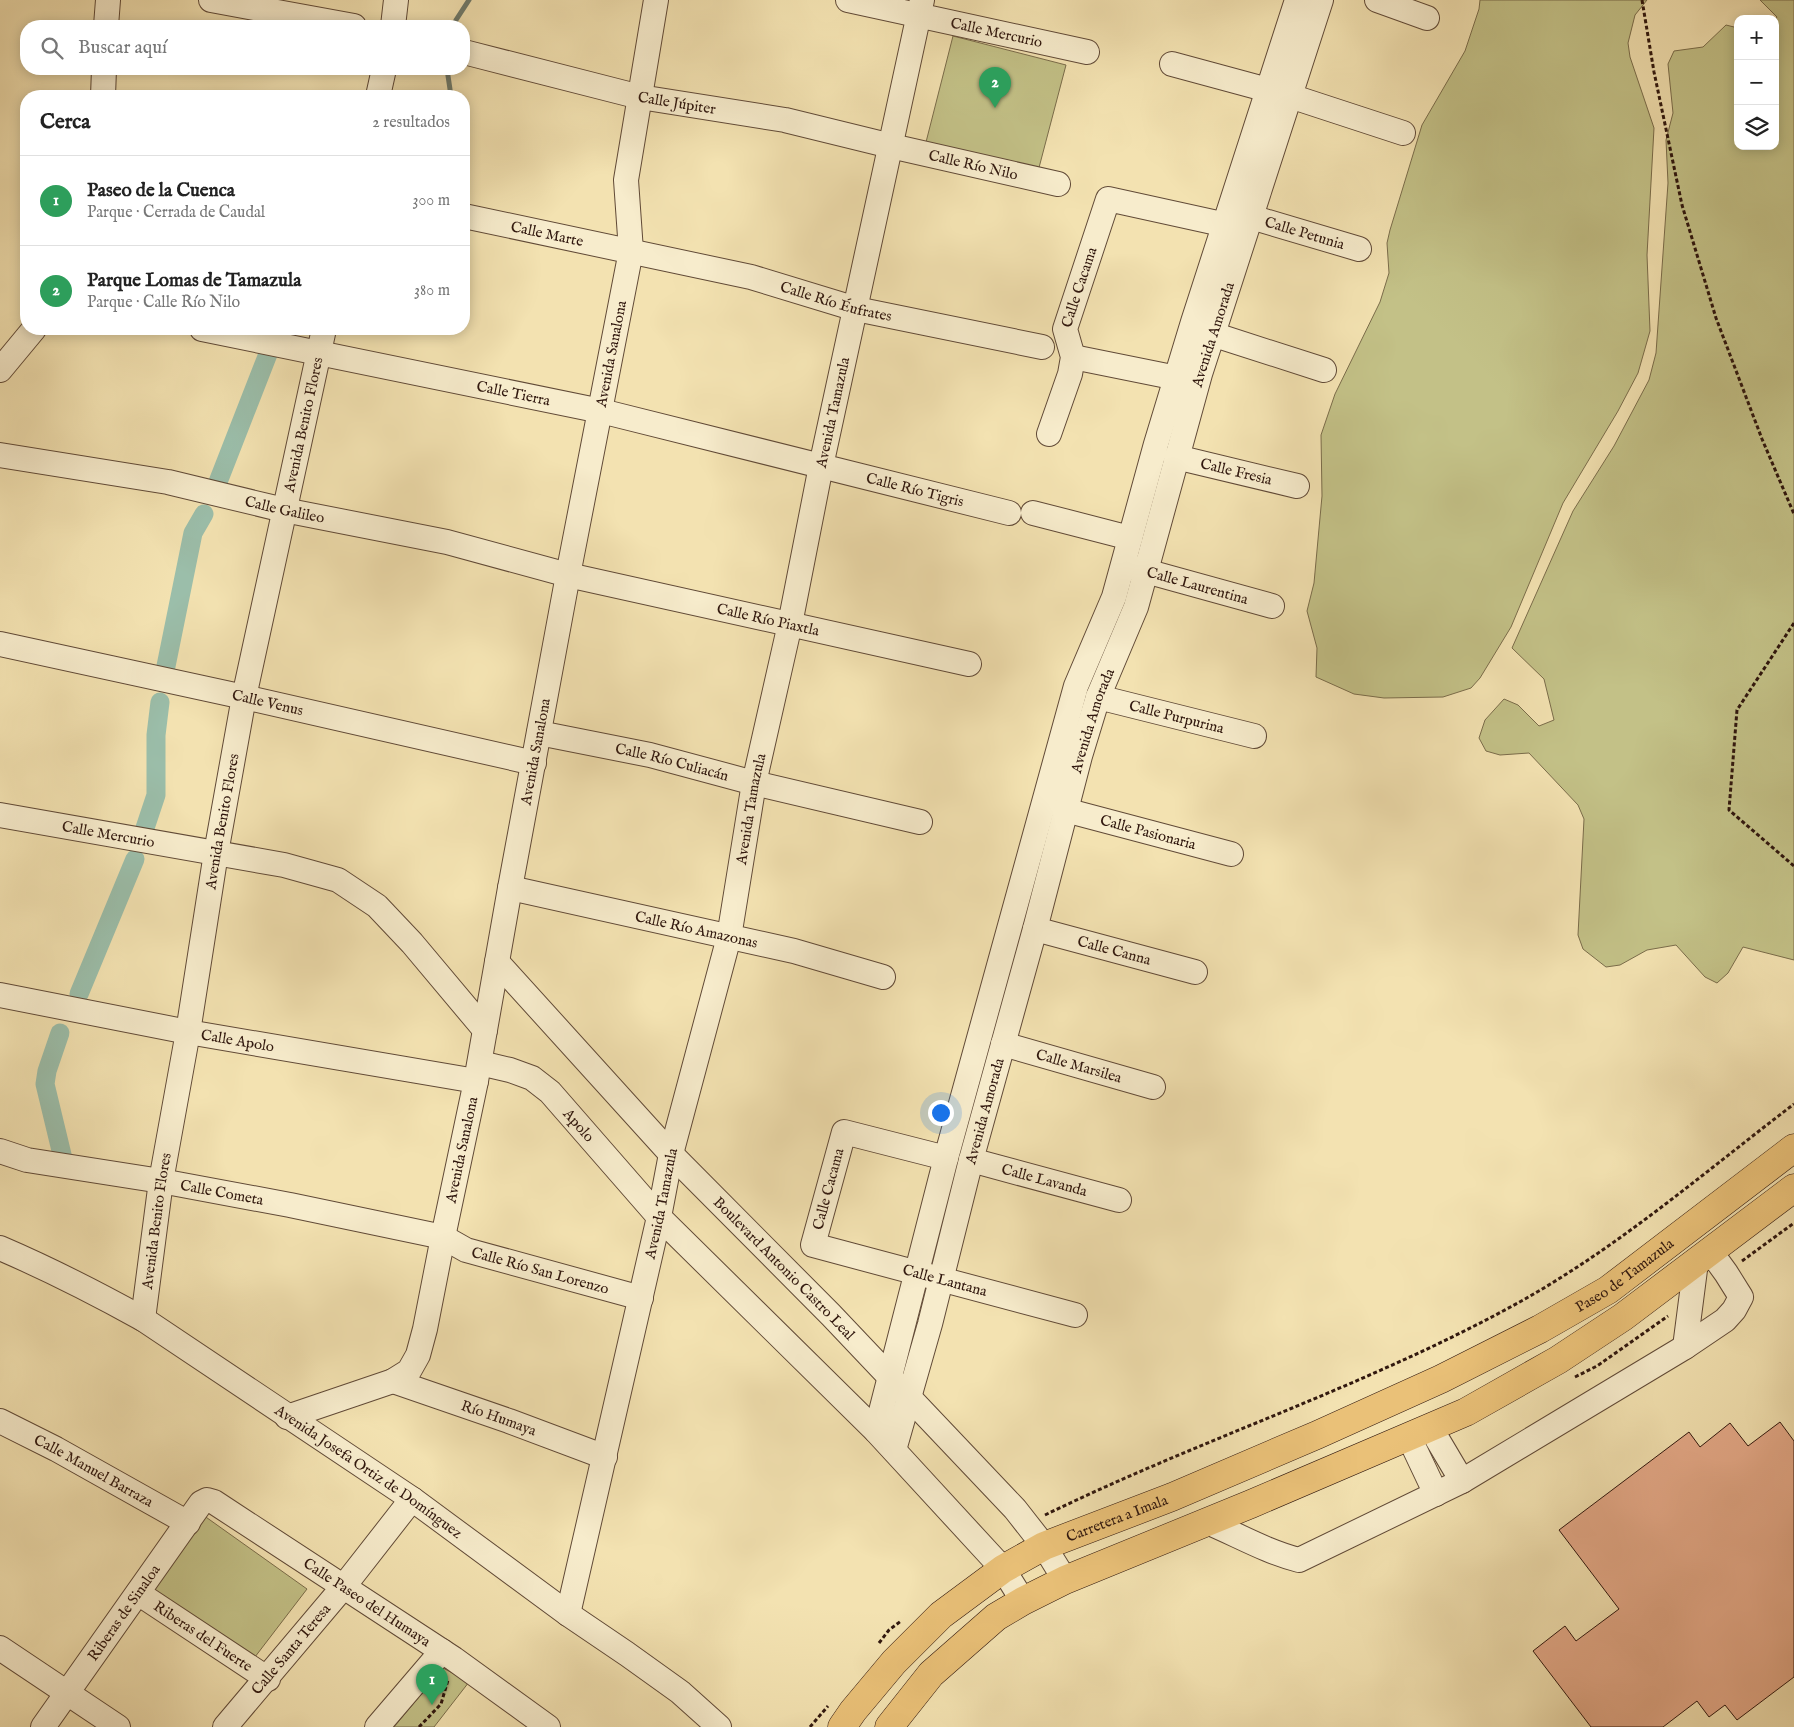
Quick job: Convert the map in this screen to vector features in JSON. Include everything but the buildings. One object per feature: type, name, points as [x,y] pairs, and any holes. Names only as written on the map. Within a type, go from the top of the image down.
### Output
[{"type":"main road","name":"Paseo de Tamazula","points":[[1441,1379],[1540,1329],[1608,1290],[1794,1148]]},
{"type":"main road","points":[[889,1727],[931,1674],[996,1617],[1065,1580],[1466,1412],[1558,1360],[1623,1317],[1794,1188]]},
{"type":"main road","name":"Carretera a Imala","points":[[835,1716],[853,1711],[894,1662],[941,1615],[1003,1569],[1044,1546],[1172,1497],[1441,1379]]},
{"type":"street","points":[[106,20],[108,0]]},
{"type":"street","points":[[211,0],[277,6],[331,20]]},
{"type":"street","points":[[394,20],[396,0]]},
{"type":"street","name":"Avenida Sanalona","points":[[287,1417],[393,1381],[409,1371],[418,1355],[425,1329],[478,1072],[568,575],[632,252],[626,180],[656,0]]},
{"type":"street","name":"Calle Mercurio","points":[[848,0],[921,8],[1087,52]]},
{"type":"street","name":"Avenida Amorada","points":[[894,1450],[930,1324],[971,1160],[1035,929],[1065,810],[1098,697],[1136,607],[1158,530],[1176,457],[1279,93],[1297,0]]},
{"type":"street","name":"Avenida Amorada","points":[[1279,93],[1320,0]]},
{"type":"street","points":[[1377,0],[1427,18]]},
{"type":"street","name":"Avenida Tamazula","points":[[568,1614],[660,1216],[671,1154],[728,937],[754,783],[790,624],[821,466],[921,8]]},
{"type":"street","name":"Calle Júpiter","points":[[470,54],[640,97],[785,120],[891,146]]},
{"type":"street","points":[[1172,64],[1279,93],[1403,133]]},
{"type":"street","points":[[102,90],[104,75]]},
{"type":"street","points":[[379,90],[383,75]]},
{"type":"street","name":"Calle Río Nilo","points":[[891,146],[1058,184]]},
{"type":"street","name":"Calle Petunia","points":[[1108,199],[1359,249]]},
{"type":"street","name":"Calle Cacama","points":[[1049,434],[1070,374],[1073,357],[1065,329],[1108,199]]},
{"type":"street","name":"Calle Marte","points":[[470,217],[632,252]]},
{"type":"street","name":"Avenida Amorada","points":[[876,1431],[946,1158],[1076,686],[1114,597],[1176,378],[1241,224]]},
{"type":"street","name":"Calle Río Éufrates","points":[[632,252],[751,277],[856,309],[1042,347]]},
{"type":"street","points":[[1212,334],[1324,370]]},
{"type":"street","points":[[0,370],[29,335]]},
{"type":"street","name":"Calle Tierra","points":[[231,335],[601,411],[821,466]]},
{"type":"street","name":"Avenida Benito Flores","points":[[142,1319],[162,1181],[216,853],[244,697],[322,335]]},
{"type":"street","points":[[1073,357],[1176,378]]},
{"type":"street","name":"Calle Galileo","points":[[0,455],[168,482],[284,510],[447,542],[568,575]]},
{"type":"street","name":"Calle Fresia","points":[[1176,457],[1297,486]]},
{"type":"street","name":"Calle Río Tigris","points":[[821,466],[1009,513]]},
{"type":"street","points":[[1033,513],[1130,538]]},
{"type":"street","name":"Calle Laurentina","points":[[1122,564],[1272,606]]},
{"type":"street","name":"Calle Río Piaxtla","points":[[568,575],[969,664]]},
{"type":"street","name":"Calle Venus","points":[[0,644],[534,763]]},
{"type":"street","name":"Calle Purpurina","points":[[1098,697],[1254,736]]},
{"type":"street","name":"Calle Río Culiacán","points":[[539,734],[650,755],[754,783],[920,822]]},
{"type":"street","name":"Calle Pasionaria","points":[[1065,810],[1232,854]]},
{"type":"street","name":"Calle Mercurio","points":[[0,815],[284,865],[338,880],[377,906],[412,943],[485,1030]]},
{"type":"street","points":[[1032,846],[1054,851]]},
{"type":"street","name":"Calle Río Amazonas","points":[[510,888],[794,951],[883,976]]},
{"type":"street","name":"Calle Canna","points":[[1035,929],[1195,972]]},
{"type":"street","name":"Boulevard Antonio Castro Leal","points":[[497,962],[671,1154],[824,1308],[1016,1510],[1044,1546],[1065,1580]]},
{"type":"street","name":"Calle Apolo","points":[[0,995],[188,1032],[478,1072]]},
{"type":"street","name":"Calle Marsilea","points":[[1003,1044],[1153,1087]]},
{"type":"street","name":"Apolo","points":[[478,1072],[510,1070],[532,1078],[550,1092],[660,1216]]},
{"type":"street","name":"Calle Cacama","points":[[813,1246],[844,1132],[946,1158]]},
{"type":"street","name":"Calle Cometa","points":[[0,1151],[27,1160],[162,1181],[443,1237]]},
{"type":"street","name":"Calle Lavanda","points":[[971,1160],[1119,1200]]},
{"type":"street","points":[[660,1216],[894,1450],[1003,1569],[1023,1601]]},
{"type":"street","name":"Calle Río San Lorenzo","points":[[443,1237],[466,1250],[641,1298]]},
{"type":"street","name":"Calle Lantana","points":[[813,1246],[1075,1315]]},
{"type":"street","name":"Avenida Josefa Ortiz de Domínguez","points":[[0,1248],[43,1266],[142,1319],[412,1499],[568,1614],[680,1692],[719,1727]]},
{"type":"street","points":[[1207,1522],[1278,1555],[1299,1560],[1462,1481],[1685,1348],[1725,1320],[1734,1310],[1741,1297],[1726,1273],[1703,1257],[1685,1348]]},
{"type":"street","points":[[907,1316],[930,1324]]},
{"type":"street","name":"Río Humaya","points":[[393,1381],[509,1421],[604,1457]]},
{"type":"street","name":"Calle Manuel Barraza","points":[[0,1421],[56,1449],[188,1523]]},
{"type":"street","points":[[1420,1432],[1462,1481]]},
{"type":"street","points":[[1420,1432],[1436,1494]]},
{"type":"street","name":"Calle Santa Teresa","points":[[226,1727],[344,1586],[412,1499]]},
{"type":"street","name":"Riberas de Sinaloa","points":[[42,1727],[201,1503],[207,1500]]},
{"type":"street","name":"Calle Paseo del Humaya","points":[[207,1500],[214,1502],[448,1655],[548,1727]]},
{"type":"street","name":"Riberas del Fuerte","points":[[138,1593],[268,1679]]},
{"type":"street","points":[[0,1648],[118,1727]]},
{"type":"street","points":[[377,1727],[448,1655]]},
{"type":"path","points":[[1642,0],[1654,72],[1685,215],[1716,318],[1762,439],[1794,514]]},
{"type":"path","points":[[1794,623],[1737,710],[1729,810],[1794,866]]},
{"type":"path","points":[[1027,1524],[1106,1486],[1389,1368],[1525,1299],[1610,1246],[1794,1104]]},
{"type":"path","points":[[877,1645],[889,1630],[904,1618]]},
{"type":"path","points":[[419,1727],[441,1704],[448,1655]]},
{"type":"path","points":[[810,1727],[835,1716]]},
{"type":"shaded area","points":[[1480,0],[1647,0],[1635,15],[1628,43],[1630,57],[1654,128],[1647,255],[1650,331],[1638,373],[1618,411],[1563,503],[1511,627],[1480,678],[1471,688],[1443,697],[1384,698],[1354,694],[1316,677],[1317,648],[1307,611],[1314,583],[1322,496],[1321,435],[1335,394],[1380,302],[1389,273],[1387,243],[1390,230],[1422,125],[1465,51],[1479,9]]},
{"type":"shaded area","points":[[1760,0],[1794,0],[1794,960],[1743,947],[1728,973],[1717,983],[1705,977],[1676,945],[1647,950],[1620,965],[1606,967],[1583,949],[1578,935],[1584,819],[1578,805],[1529,753],[1500,755],[1486,751],[1479,738],[1485,720],[1504,699],[1518,705],[1539,726],[1554,720],[1544,679],[1512,648],[1573,511],[1614,446],[1649,380],[1656,353],[1668,183],[1666,140],[1673,113],[1668,64],[1674,51],[1703,47],[1726,25],[1734,27],[1734,150],[1779,150],[1779,15],[1775,15]]},
{"type":"shaded area","points":[[953,36],[1066,65],[1036,179],[924,150]]},
{"type":"shaded area","points":[[203,1515],[307,1589],[245,1670],[142,1600]]},
{"type":"shaded area","points":[[443,1668],[469,1682],[434,1727],[394,1727]]},
{"type":"waterway","points":[[456,20],[469,0]]},
{"type":"waterway","points":[[448,75],[450,90]]},
{"type":"waterway","points":[[287,339],[292,335]]},
{"type":"waterway","points":[[218,482],[268,354]]},
{"type":"waterway","points":[[165,671],[193,533],[204,514]]},
{"type":"waterway","points":[[145,828],[156,795],[156,735],[160,702]]},
{"type":"waterway","points":[[79,994],[135,859]]},
{"type":"waterway","points":[[60,1033],[47,1071],[45,1084],[64,1163]]},
{"type":"place","name":"Parque Lomas de Tamazula","points":[[995,108]]},
{"type":"place","name":"Paseo de la Cuenca","points":[[432,1705]]}]
